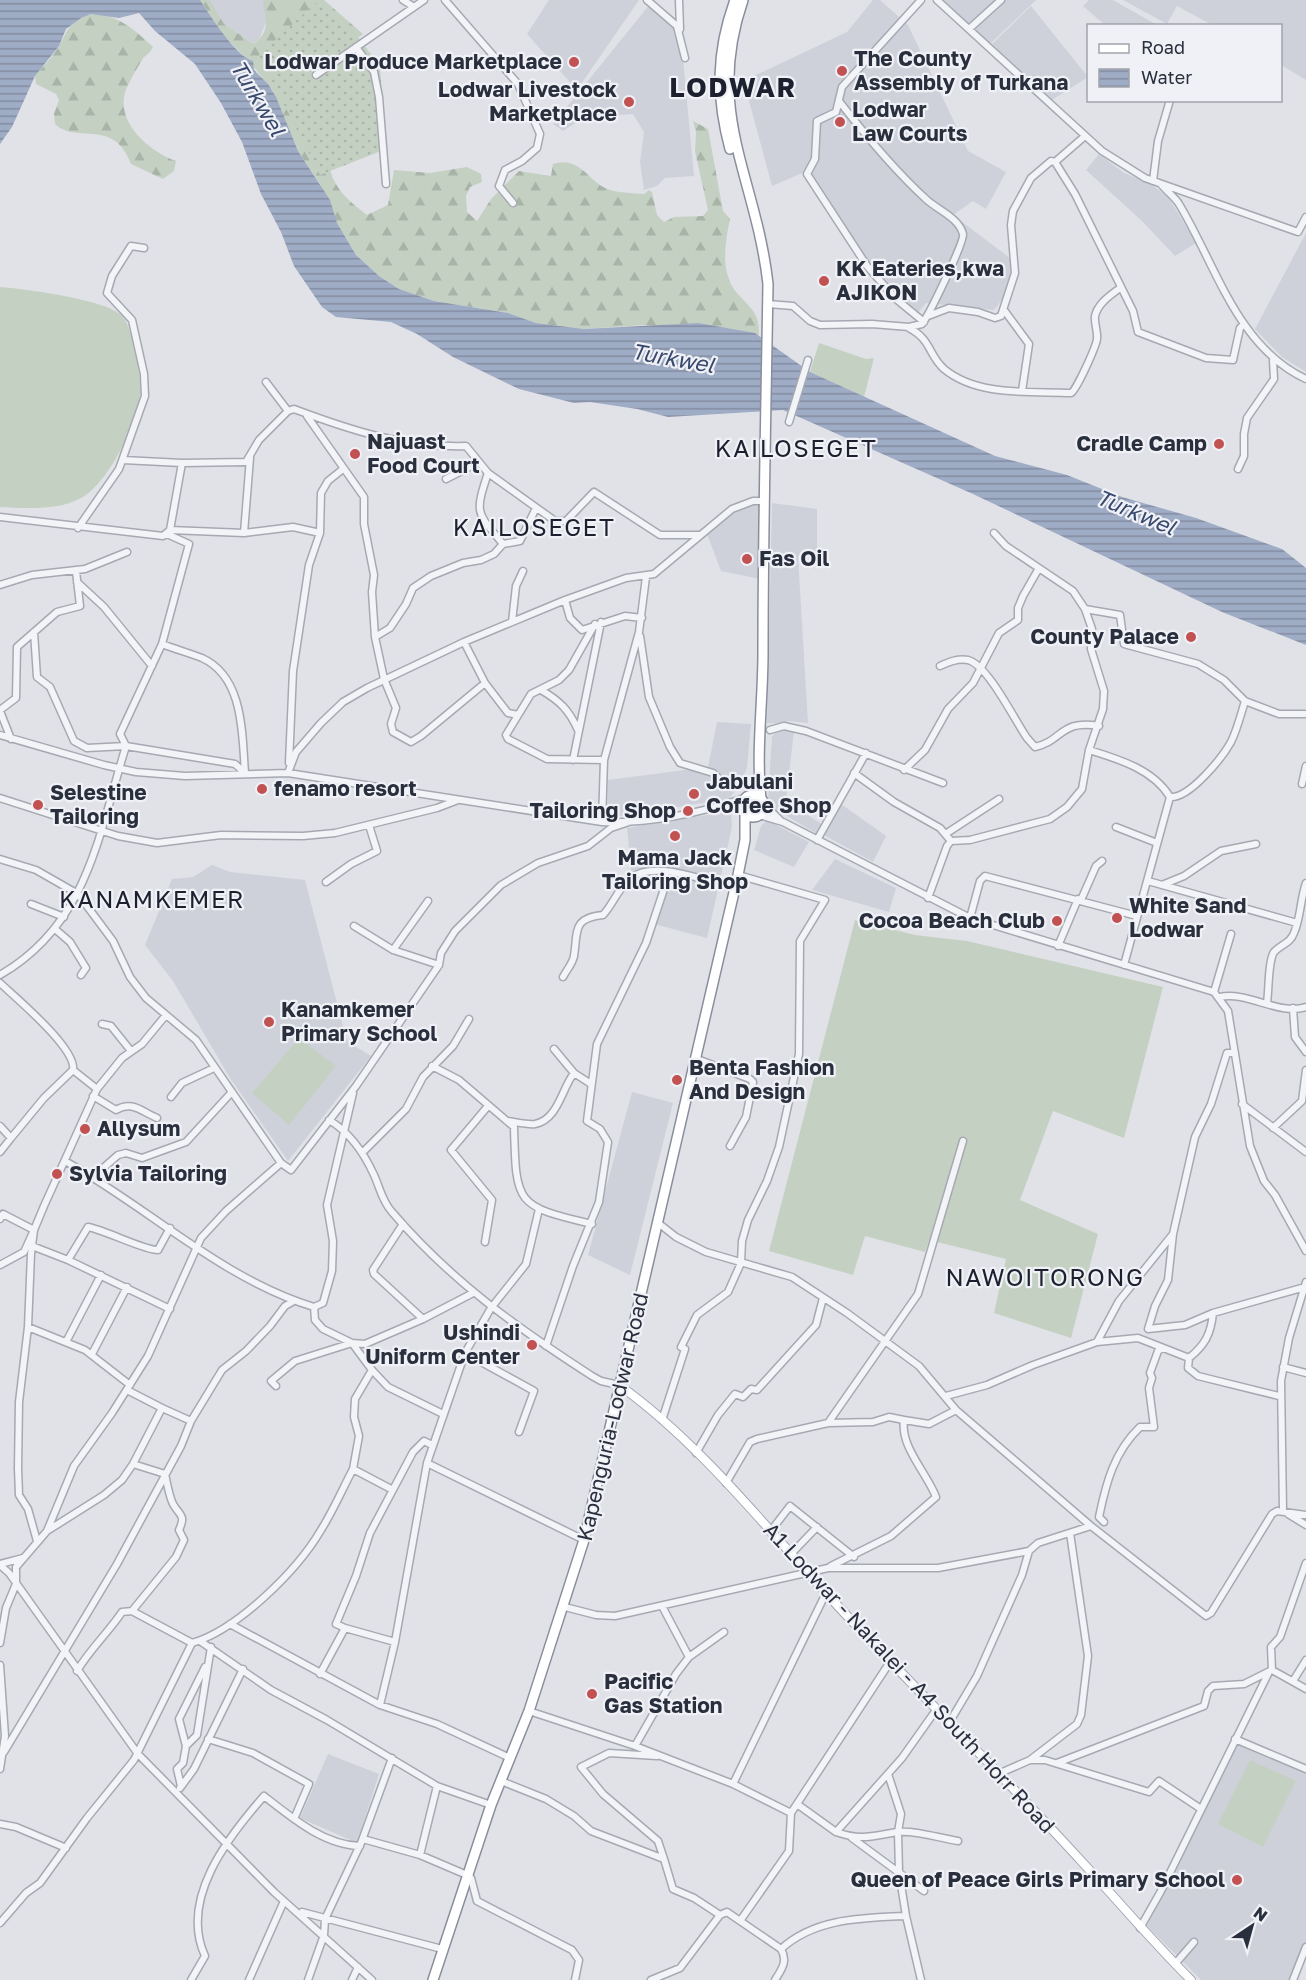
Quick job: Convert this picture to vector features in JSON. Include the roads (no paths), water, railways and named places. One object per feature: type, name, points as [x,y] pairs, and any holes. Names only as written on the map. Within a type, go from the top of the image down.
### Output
[{"type":"highway","points":[[735,0],[727,21],[718,92],[732,158],[745,185]]},
{"type":"highway","points":[[743,0],[733,34],[728,93],[731,126],[764,250],[768,304],[763,671],[758,772],[763,801],[758,816],[752,817],[744,811],[746,797],[758,772]]},
{"type":"highway","points":[[746,797],[754,794],[763,801]]},
{"type":"highway","name":"Kapenguria-Lodwar Road","points":[[433,1980],[466,1875],[529,1711],[565,1607],[584,1540],[738,875],[745,840],[744,811]]},
{"type":"highway","name":"Kapenguria-Lodwar Road","points":[[745,840],[758,816]]},
{"type":"main road","name":"A1 Lodwar - Nakalei - A4 South Horr Road","points":[[619,1384],[662,1420],[726,1483],[890,1662],[1084,1863],[1140,1928],[1191,1980]]},
{"type":"street","points":[[404,0],[414,7]]},
{"type":"street","points":[[316,75],[424,0]]},
{"type":"street","points":[[445,0],[518,84],[540,134],[537,148],[522,161],[508,167],[500,179],[499,186],[513,203]]},
{"type":"street","points":[[647,0],[669,17],[680,32]]},
{"type":"street","points":[[679,0],[680,32],[685,58]]},
{"type":"street","points":[[921,0],[842,87],[834,113],[817,121],[815,159],[807,174],[867,266],[908,310],[926,319]]},
{"type":"street","points":[[937,0],[1085,136],[1124,167],[1153,181],[1298,232],[1306,217]]},
{"type":"street","points":[[969,29],[1002,0]]},
{"type":"street","points":[[356,46],[374,72],[379,97],[386,184]]},
{"type":"street","points":[[839,101],[893,166],[935,208],[959,224],[964,236],[926,319]]},
{"type":"street","points":[[1153,181],[1158,141],[1169,102]]},
{"type":"street","points":[[909,327],[949,308],[978,312],[996,318],[1004,310],[1015,273],[1011,225],[1014,207],[1021,200],[1031,178],[1051,161],[1055,162],[1085,136]]},
{"type":"street","points":[[1055,162],[1075,194],[1133,311],[1138,332],[1206,358],[1233,360],[1240,328],[1244,324]]},
{"type":"street","points":[[1161,183],[1178,201],[1244,324],[1274,360],[1306,379]]},
{"type":"street","points":[[78,528],[123,459],[145,396],[144,374],[132,320],[107,293],[112,276],[132,246],[144,248]]},
{"type":"street","points":[[768,304],[793,306],[810,321],[820,325],[872,324],[909,327],[922,335],[936,360],[958,378],[982,387],[1022,391],[1075,392],[1097,342],[1095,316],[1105,300],[1120,288]]},
{"type":"street","points":[[1004,310],[1029,344],[1022,391]]},
{"type":"street","points":[[789,422],[808,360]]},
{"type":"street","points":[[1238,470],[1244,456],[1247,418],[1274,379],[1274,360]]},
{"type":"street","points":[[266,382],[288,411]]},
{"type":"street","points":[[123,459],[182,463],[246,462],[259,440],[288,411],[294,409],[327,423],[339,423],[382,438],[440,447],[466,446],[488,473],[551,520],[562,522],[594,492],[660,535],[699,534]]},
{"type":"street","points":[[307,416],[364,497],[364,524],[374,575],[372,592],[375,637],[384,678],[396,708],[391,724],[393,732],[411,742],[422,736],[485,682]]},
{"type":"street","points":[[244,533],[250,458]]},
{"type":"street","points":[[446,478],[479,462]]},
{"type":"street","points":[[169,532],[182,463]]},
{"type":"street","points":[[288,773],[293,671],[309,565],[320,533],[322,489],[343,469]]},
{"type":"street","points":[[488,473],[479,506],[480,516],[504,544]]},
{"type":"street","points":[[289,764],[303,743],[337,706],[384,678],[565,600],[626,578],[646,577],[660,570],[699,534],[741,505],[764,501]]},
{"type":"street","points":[[375,637],[390,628],[406,604],[413,588],[431,576],[463,562],[481,560],[494,554],[504,544],[520,541],[536,508]]},
{"type":"street","points":[[0,517],[78,528],[163,536],[169,532],[244,533],[293,528],[320,533]]},
{"type":"street","points":[[0,975],[21,963],[55,929],[78,894],[101,831],[126,746],[120,734],[162,644],[189,544],[169,532]]},
{"type":"street","points":[[928,898],[946,846],[951,841],[970,840],[1050,819],[1060,813],[1082,789],[1089,750],[1099,726],[1104,691],[1091,649],[1092,629],[1085,609],[1073,591],[1006,546],[994,533]]},
{"type":"street","points":[[0,585],[32,575],[76,571],[127,552]]},
{"type":"street","points":[[904,770],[925,750],[948,709],[973,683],[982,669],[989,648],[999,633],[1018,620],[1018,608],[1039,568]]},
{"type":"street","points":[[11,739],[0,711],[16,698],[18,647],[57,612],[80,606],[76,571]]},
{"type":"street","points":[[512,622],[516,586],[523,571]]},
{"type":"street","points":[[602,822],[604,760],[639,632],[646,577]]},
{"type":"street","points":[[77,582],[104,607],[152,666]]},
{"type":"street","points":[[565,600],[570,618],[582,630],[625,616],[642,618]]},
{"type":"street","points":[[1085,609],[1120,615],[1124,644],[1198,664],[1224,680],[1245,701],[1279,714],[1306,714]]},
{"type":"street","points":[[598,623],[569,670],[541,690],[531,694],[508,730],[508,739],[547,759],[604,760]]},
{"type":"street","points":[[573,760],[598,623]]},
{"type":"street","points":[[639,632],[649,697],[669,747],[681,763],[712,773],[728,788]]},
{"type":"street","points":[[34,633],[37,677],[50,687],[74,741],[87,748],[126,746],[235,764],[245,773]]},
{"type":"street","points":[[464,642],[485,682],[508,713],[518,715]]},
{"type":"street","points":[[162,644],[203,659],[222,673],[233,688],[242,735],[245,773]]},
{"type":"street","points":[[940,666],[960,660],[970,660],[982,669],[1035,747],[1042,745],[1069,726],[1099,726]]},
{"type":"street","points":[[541,690],[569,711],[578,730]]},
{"type":"street","points":[[1170,798],[1180,796],[1205,775],[1231,742],[1245,701]]},
{"type":"street","points":[[770,730],[791,726],[943,783]]},
{"type":"street","points":[[0,735],[119,769],[177,775],[288,773],[602,822],[629,822]]},
{"type":"street","points":[[1089,750],[1145,773],[1164,787],[1170,798],[1124,965]]},
{"type":"street","points":[[817,840],[866,753]]},
{"type":"street","points":[[1302,784],[1306,766]]},
{"type":"street","points":[[854,773],[947,833],[951,841]]},
{"type":"street","points":[[0,859],[36,870],[78,894],[113,941],[130,977],[146,998],[196,1040],[231,1093],[287,1169],[294,1168],[328,1120],[356,1086],[439,965],[441,953],[455,931],[501,885],[538,863],[588,846],[610,828],[629,822],[727,804],[746,797]]},
{"type":"street","points":[[0,798],[101,831],[129,839],[157,843],[221,836],[303,836],[369,825],[459,799]]},
{"type":"street","points":[[947,833],[999,799]]},
{"type":"street","points":[[763,801],[783,822]]},
{"type":"street","points":[[727,804],[744,811]]},
{"type":"street","points":[[758,816],[783,822],[970,918],[1217,995],[1293,1008],[1306,1007]]},
{"type":"street","points":[[326,882],[351,864],[377,851],[369,825]]},
{"type":"street","points":[[1116,827],[1157,843]]},
{"type":"street","points":[[1162,885],[1184,876],[1221,851],[1256,844]]},
{"type":"street","points":[[1058,946],[1096,866],[1102,861]]},
{"type":"street","points":[[563,977],[574,958],[574,938],[580,924],[585,919],[603,915],[621,887],[632,877],[656,869],[735,888]]},
{"type":"street","points":[[546,1346],[573,1266],[592,1224],[598,1202],[608,1142],[600,1129],[587,1120],[597,1044],[646,943],[663,892],[666,871]]},
{"type":"street","points":[[662,1420],[685,1349],[681,1347],[697,1315],[728,1292],[741,1263],[742,1242],[748,1220],[771,1170],[795,1079],[801,1018],[798,969],[800,941],[825,900],[738,875]]},
{"type":"street","points":[[970,918],[980,881],[985,876],[1080,899],[1137,916]]},
{"type":"street","points":[[1148,881],[1297,923]]},
{"type":"street","points":[[1267,1003],[1272,957],[1277,950],[1291,940],[1306,884]]},
{"type":"street","points":[[393,950],[428,901]]},
{"type":"street","points":[[31,904],[64,917]]},
{"type":"street","points":[[354,926],[393,950],[439,965]]},
{"type":"street","points":[[55,929],[70,942],[86,968],[81,975]]},
{"type":"street","points":[[1231,934],[1217,995],[1228,1011],[1250,1146],[1264,1181],[1275,1195],[1306,1251]]},
{"type":"street","points":[[0,983],[61,1043],[73,1058],[73,1070],[44,1098],[0,1152]]},
{"type":"street","points":[[1293,1008],[1295,1037],[1306,1052]]},
{"type":"street","points":[[0,1264],[24,1252],[97,1089],[122,1058],[142,1044],[166,1015]]},
{"type":"street","points":[[362,1153],[406,1109],[412,1094],[432,1066],[453,1046],[469,1019]]},
{"type":"street","points":[[102,1024],[111,1026],[131,1051]]},
{"type":"street","points":[[554,1049],[574,1072],[591,1084]]},
{"type":"street","points":[[1235,1053],[1227,1053],[1211,1104],[1195,1137],[1173,1234],[1168,1280],[1155,1306],[1148,1329],[1185,1325],[1213,1313],[1305,1285]]},
{"type":"street","points":[[697,1059],[750,1078],[753,1082],[747,1117],[730,1146]]},
{"type":"street","points":[[432,1066],[459,1080],[514,1128],[515,1173],[519,1190],[539,1209],[592,1224]]},
{"type":"street","points":[[171,1098],[182,1083],[214,1068]]},
{"type":"street","points":[[73,1070],[97,1089]]},
{"type":"street","points":[[1273,1128],[1302,1101],[1306,1070]]},
{"type":"street","points":[[506,1121],[536,1124],[549,1117],[560,1102],[574,1072]]},
{"type":"street","points":[[65,1161],[93,1177],[241,1276],[294,1301],[314,1307],[323,1303],[332,1271],[333,1241],[326,1212],[343,1130],[356,1086]]},
{"type":"street","points":[[93,1177],[118,1155],[126,1153],[142,1158],[186,1142],[231,1093]]},
{"type":"street","points":[[93,1096],[116,1110],[123,1106],[135,1106],[157,1118]]},
{"type":"street","points":[[1242,1104],[1306,1152]]},
{"type":"street","points":[[485,1242],[492,1200],[451,1150],[488,1106]]},
{"type":"street","points":[[1244,1119],[1254,1114]]},
{"type":"street","points":[[328,1120],[343,1130],[362,1153],[386,1205],[473,1293],[546,1346],[601,1381],[619,1384]]},
{"type":"street","points":[[0,1126],[11,1138]]},
{"type":"street","points":[[828,1423],[918,1294],[963,1141]]},
{"type":"street","points":[[47,1531],[74,1466],[148,1356],[196,1245],[214,1221],[281,1163]]},
{"type":"street","points":[[380,1705],[395,1642],[426,1463],[465,1353],[491,1308],[526,1264],[539,1209]]},
{"type":"street","points":[[0,1219],[3,1214],[34,1230]]},
{"type":"street","points":[[657,1222],[699,1249],[792,1277],[919,1366],[956,1410],[1091,1526],[1206,1616],[1211,1613],[1272,1514],[1283,1511],[1306,1515]]},
{"type":"street","points":[[403,1224],[374,1270],[374,1274],[423,1319]]},
{"type":"street","points":[[68,1260],[88,1227],[124,1237],[152,1250],[158,1250],[170,1228]]},
{"type":"street","points":[[34,1230],[28,1327],[19,1402],[19,1495],[28,1509],[37,1541]]},
{"type":"street","points":[[1097,1342],[1119,1301],[1173,1234]]},
{"type":"street","points":[[32,1246],[101,1275],[170,1309]]},
{"type":"street","points":[[66,1342],[101,1275]]},
{"type":"street","points":[[1283,1511],[1279,1396],[1283,1367],[1305,1285]]},
{"type":"street","points":[[92,1354],[127,1287]]},
{"type":"street","points":[[314,1307],[315,1320],[323,1329],[352,1343],[365,1344],[423,1319],[473,1293]]},
{"type":"street","points":[[696,1453],[718,1415],[735,1394],[743,1397],[751,1389],[756,1390],[816,1325],[823,1298]]},
{"type":"street","points":[[4,1752],[117,1564],[191,1421],[222,1370],[252,1346],[285,1306],[294,1301]]},
{"type":"street","points":[[1213,1313],[1212,1332],[1201,1348],[1189,1358],[1188,1368],[1198,1376],[1279,1396]]},
{"type":"street","points":[[28,1327],[92,1354],[128,1387],[162,1408],[191,1421]]},
{"type":"street","points":[[946,1396],[987,1385],[1033,1365],[1097,1342],[1138,1338],[1189,1358]]},
{"type":"street","points":[[352,1343],[388,1387],[443,1414]]},
{"type":"street","points":[[276,1386],[271,1380],[295,1361],[352,1343]]},
{"type":"street","points":[[1104,1522],[1099,1517],[1105,1486],[1124,1442],[1140,1427],[1154,1427],[1149,1388],[1152,1378],[1150,1373],[1158,1351],[1162,1348]]},
{"type":"street","points":[[465,1353],[534,1391],[519,1432]]},
{"type":"street","points":[[1283,1367],[1306,1373]]},
{"type":"street","points":[[77,1671],[90,1650],[122,1612],[132,1611],[192,1643],[200,1641],[230,1624],[292,1567],[320,1532],[353,1469],[359,1436],[354,1417],[355,1399],[372,1370]]},
{"type":"street","points":[[0,1643],[6,1608],[16,1584],[16,1567],[47,1531],[104,1495],[122,1480],[133,1464],[162,1408]]},
{"type":"street","points":[[726,1483],[750,1443],[828,1423],[873,1422],[889,1417],[929,1424],[956,1410]]},
{"type":"street","points":[[565,1607],[597,1616],[615,1616],[808,1573],[828,1568],[854,1557],[891,1536],[936,1497],[914,1456],[903,1428],[904,1420]]},
{"type":"street","points":[[395,1642],[336,1624],[356,1576],[370,1533],[391,1489],[419,1444],[424,1441],[432,1445]]},
{"type":"street","points":[[426,1463],[584,1540]]},
{"type":"street","points":[[133,1464],[165,1474]]},
{"type":"street","points":[[353,1469],[391,1489]]},
{"type":"street","points":[[132,1611],[176,1557],[184,1540],[179,1530],[184,1520],[183,1514],[173,1504],[165,1474]]},
{"type":"street","points":[[770,1532],[790,1506],[854,1557]]},
{"type":"street","points":[[1283,1511],[1306,1525]]},
{"type":"street","points":[[828,1568],[938,1568],[1029,1551],[1038,1543],[1091,1526]]},
{"type":"street","points":[[791,1554],[817,1527]]},
{"type":"street","points":[[998,1774],[1030,1760],[1077,1724],[1081,1715],[1089,1656],[1070,1533]]},
{"type":"street","points":[[949,1723],[977,1676],[1022,1575],[1029,1551]]},
{"type":"street","points":[[0,1565],[23,1558]]},
{"type":"street","points":[[1140,1928],[1161,1891],[1234,1739],[1270,1671],[1271,1647],[1280,1637],[1306,1563]]},
{"type":"street","points":[[0,1565],[9,1573],[138,1754],[175,1794],[284,1901],[372,1980]]},
{"type":"street","points":[[733,1784],[826,1593]]},
{"type":"street","points":[[662,1606],[689,1657]]},
{"type":"street","points":[[230,1624],[380,1705],[437,1724],[510,1758]]},
{"type":"street","points":[[320,1674],[345,1628]]},
{"type":"street","points":[[635,1746],[649,1719],[689,1657],[724,1632]]},
{"type":"street","points":[[200,1641],[271,1690],[437,1786],[454,1794],[491,1805]]},
{"type":"street","points":[[0,1923],[26,1893],[40,1883],[138,1754],[192,1643]]},
{"type":"street","points":[[186,1746],[197,1736],[211,1647]]},
{"type":"street","points":[[181,1786],[177,1769],[183,1763],[186,1746],[179,1719],[208,1659]]},
{"type":"street","points":[[1293,1681],[1306,1660]]},
{"type":"street","points":[[740,1921],[789,1851],[791,1843],[788,1831],[797,1804],[890,1662]]},
{"type":"street","points":[[0,1665],[4,1752],[0,1769]]},
{"type":"street","points":[[175,1794],[194,1769],[243,1670]]},
{"type":"street","points":[[1057,1763],[1204,1706],[1208,1691],[1213,1686],[1244,1684],[1270,1671]]},
{"type":"street","points":[[1270,1671],[1306,1689]]},
{"type":"street","points":[[836,1832],[888,1774],[936,1710]]},
{"type":"street","points":[[529,1711],[635,1746],[733,1784],[792,1814]]},
{"type":"street","points":[[208,1739],[253,1753],[309,1784],[294,1819]]},
{"type":"street","points":[[1234,1739],[1306,1769]]},
{"type":"street","points":[[660,1756],[644,1757],[609,1753],[581,1767],[603,1794],[658,1842],[673,1888],[720,1915]]},
{"type":"street","points":[[308,1980],[324,1935],[325,1918],[363,1839],[392,1758]]},
{"type":"street","points":[[1030,1760],[1057,1763],[1149,1792],[1159,1781],[1201,1809]]},
{"type":"street","points":[[888,1774],[901,1814],[898,1832],[899,1872],[906,1916],[921,1980]]},
{"type":"street","points":[[501,1781],[546,1799],[574,1816],[591,1831],[664,1859]]},
{"type":"street","points":[[420,1855],[437,1786]]},
{"type":"street","points":[[191,1980],[205,1956],[198,1940],[203,1894],[208,1877],[226,1844],[264,1796],[294,1819],[342,1846],[360,1846]]},
{"type":"street","points":[[797,1804],[836,1832],[849,1836],[875,1838],[898,1832],[958,1841]]},
{"type":"street","points":[[0,1824],[16,1827],[66,1848]]},
{"type":"street","points":[[849,1836],[866,1846],[924,1892]]},
{"type":"street","points":[[363,1839],[420,1855],[471,1878],[477,1901],[572,1950],[579,1960],[575,1980]]},
{"type":"street","points":[[249,1980],[284,1901]]},
{"type":"street","points":[[296,1910],[442,1949]]},
{"type":"street","points":[[651,1980],[680,1968],[720,1915],[727,1912],[781,1949],[785,1957],[784,1966],[775,1980]]},
{"type":"street","points":[[781,1949],[793,1938],[823,1925],[850,1918],[906,1916]]},
{"type":"street","points":[[1175,1964],[1194,1942]]},
{"type":"street","points":[[1293,1980],[1306,1947]]},
{"type":"street","points":[[352,1980],[358,1967]]},
{"type":"water","name":"Turkwel","points":[[0,0],[200,0],[231,44],[246,58],[253,61],[254,70],[268,84],[276,97],[298,151],[330,200],[337,223],[356,255],[379,276],[399,289],[434,301],[508,313],[536,323],[584,329],[698,323],[755,333],[810,372],[995,456],[1067,475],[1122,497],[1196,518],[1282,549],[1306,568],[1306,645],[1222,612],[973,494],[783,410],[668,417],[637,409],[590,402],[574,403],[519,389],[453,357],[417,334],[391,322],[336,317],[322,307],[294,266],[281,232],[261,194],[242,142],[221,103],[195,64],[155,31],[139,13],[119,18],[91,14],[66,29],[59,46],[35,76],[12,127],[0,144]]},
{"type":"place","name":"Lodwar Produce Marketplace","points":[[574,62]]},
{"type":"place","name":"The County Assembly of Turkana","points":[[842,71]]},
{"type":"place","name":"Lodwar Livestock Marketplace","points":[[629,102]]},
{"type":"place","name":"Lodwar Law Courts","points":[[840,122]]},
{"type":"place","name":"KK Eateries,kwa AJIKON","points":[[824,281]]},
{"type":"place","name":"Cradle Camp","points":[[1219,444]]},
{"type":"place","name":"Najuast Food Court","points":[[355,454]]},
{"type":"place","name":"Fas Oil","points":[[747,559]]},
{"type":"place","name":"County Palace","points":[[1191,637]]},
{"type":"place","name":"fenamo resort","points":[[262,789]]},
{"type":"place","name":"Jabulani Coffee Shop","points":[[694,794]]},
{"type":"place","name":"Selestine Tailoring","points":[[38,805]]},
{"type":"place","name":"Tailoring Shop","points":[[688,811]]},
{"type":"place","name":"Mama Jack Tailoring Shop","points":[[675,836]]},
{"type":"place","name":"White Sand Lodwar","points":[[1117,918]]},
{"type":"place","name":"Cocoa Beach Club","points":[[1057,921]]},
{"type":"place","name":"Kanamkemer Primary School","points":[[269,1022]]},
{"type":"place","name":"Benta Fashion And Design","points":[[677,1080]]},
{"type":"place","name":"Allysum","points":[[85,1129]]},
{"type":"place","name":"Sylvia Tailoring","points":[[57,1174]]},
{"type":"place","name":"Ushindi Uniform Center","points":[[532,1345]]},
{"type":"place","name":"Pacific Gas Station","points":[[592,1694]]},
{"type":"place","name":"Queen of Peace Girls Primary School","points":[[1237,1880]]},
{"type":"district","name":"LODWAR","points":[[733,88]]},
{"type":"district","name":"KAILOSEGET","points":[[796,449]]},
{"type":"district","name":"KAILOSEGET","points":[[534,528]]},
{"type":"district","name":"KANAMKEMER","points":[[152,900]]},
{"type":"district","name":"NAWOITORONG","points":[[1045,1278]]}]
